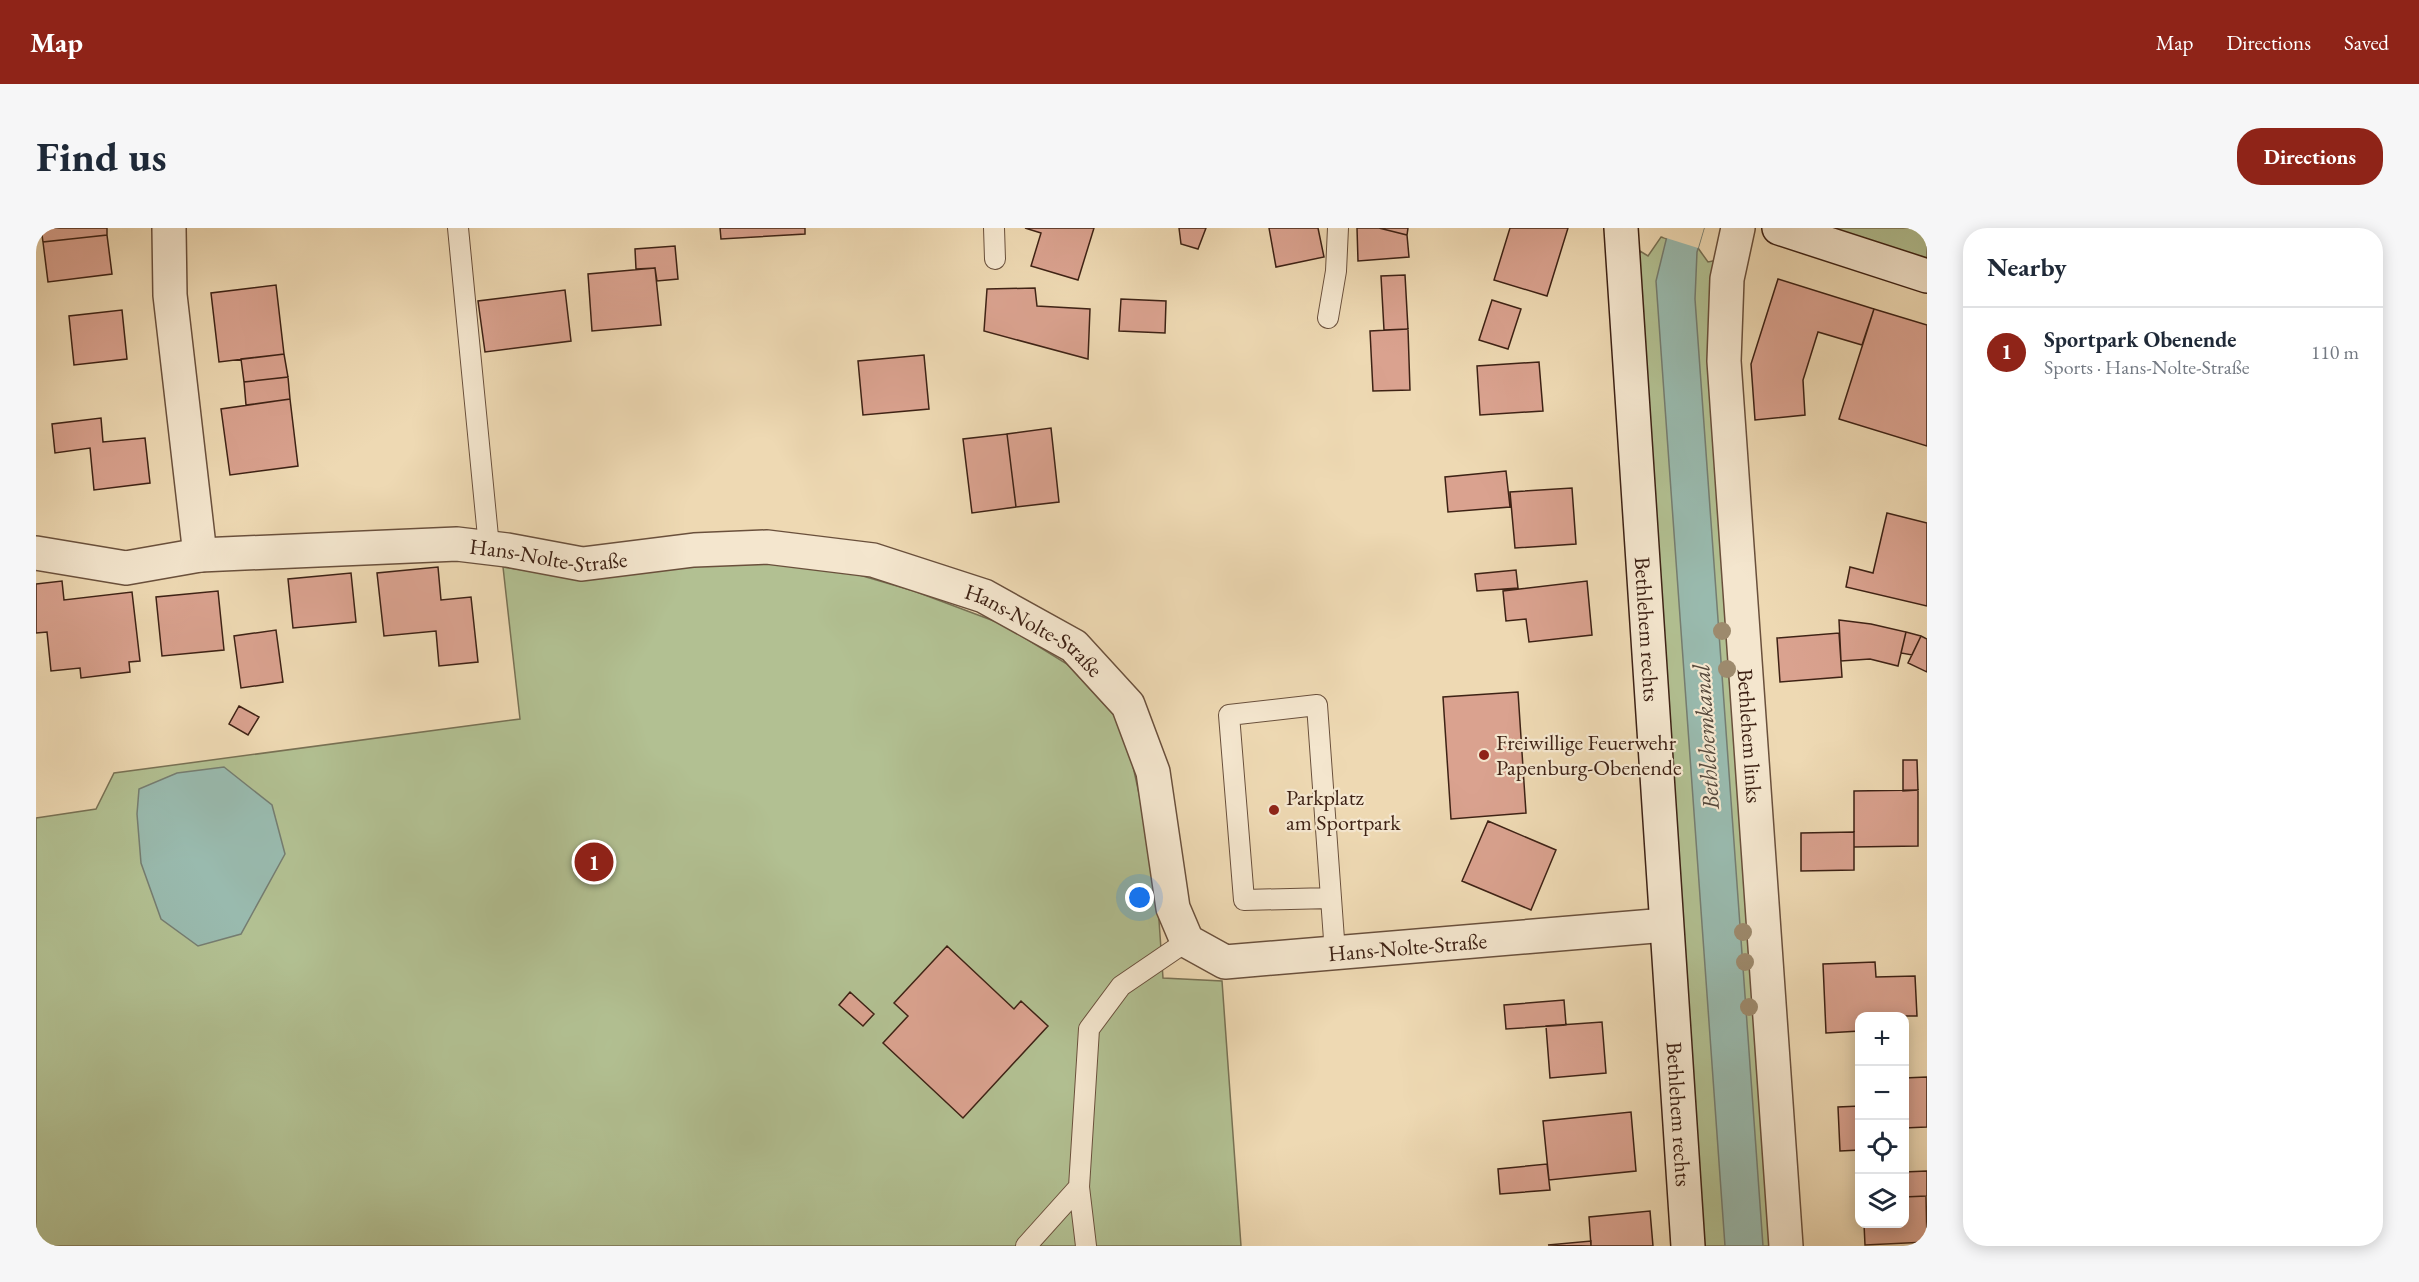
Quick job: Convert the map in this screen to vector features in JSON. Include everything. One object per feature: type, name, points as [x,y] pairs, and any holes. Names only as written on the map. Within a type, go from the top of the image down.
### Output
[{"type":"street","points":[[169,228],[170,295],[200,555]]},
{"type":"street","name":"Bethlehem rechts","points":[[1621,228],[1688,1246]]},
{"type":"street","name":"Bethlehem links","points":[[1738,228],[1727,279],[1724,361],[1786,1246]]},
{"type":"street","points":[[1779,228],[1927,276]]},
{"type":"street","name":"Hans-Nolte-Straße","points":[[36,553],[126,568],[200,555],[457,544],[489,547],[582,564],[694,550],[766,547],[873,560],[984,596],[1074,646],[1128,705],[1153,772],[1173,908],[1187,941],[1225,962],[1666,925]]},
{"type":"lane","points":[[458,228],[489,547]]},
{"type":"lane","points":[[994,228],[995,259]]},
{"type":"lane","points":[[1328,318],[1336,271],[1338,228]]},
{"type":"lane","points":[[1331,898],[1244,900],[1228,715],[1317,705],[1335,953]]},
{"type":"lane","points":[[1086,1246],[1080,1187],[1089,1029],[1121,986],[1187,941]]},
{"type":"lane","points":[[1026,1246],[1080,1187]]},
{"type":"green space","points":[[1828,228],[1927,228],[1927,259]]},
{"type":"green space","points":[[1661,237],[1698,248],[1708,262],[1718,260],[1773,1246],[1702,1246],[1637,269],[1640,251],[1648,256]]},
{"type":"green space","points":[[742,559],[832,567],[914,591],[1002,624],[1067,664],[1124,726],[1144,816],[1158,906],[1163,978],[1222,981],[1241,1246],[36,1246],[36,818],[96,809],[114,773],[520,719],[503,567],[578,578]]},
{"type":"water","name":"Bethlehemkanal","points":[[1669,228],[1704,228],[1697,252],[1695,299],[1763,1246],[1725,1246],[1656,281]]},
{"type":"water","points":[[224,767],[272,805],[285,854],[241,934],[198,946],[161,919],[141,863],[137,814],[139,789],[177,773]]},
{"type":"pier","points":[[1666,228],[1704,228],[1698,248],[1663,237]]},
{"type":"building","points":[[41,228],[107,228],[107,235],[43,242]]},
{"type":"building","points":[[720,228],[805,228],[805,234],[721,239]]},
{"type":"building","points":[[1025,228],[1094,228],[1078,280],[1031,266],[1041,233]]},
{"type":"building","points":[[1179,228],[1206,228],[1198,249],[1181,244]]},
{"type":"building","points":[[1269,228],[1318,228],[1324,257],[1276,267]]},
{"type":"building","points":[[1357,228],[1379,228],[1407,235],[1409,257],[1358,261]]},
{"type":"building","points":[[1379,228],[1408,228],[1407,235]]},
{"type":"building","points":[[1510,228],[1568,228],[1547,296],[1494,280]]},
{"type":"building","points":[[107,235],[112,274],[48,282],[43,242]]},
{"type":"building","points":[[675,246],[678,279],[657,281],[655,268],[636,269],[635,249]]},
{"type":"building","points":[[655,268],[661,325],[592,331],[588,274]]},
{"type":"building","points":[[1405,275],[1408,329],[1384,330],[1381,276]]},
{"type":"building","points":[[1778,279],[1874,309],[1862,345],[1818,332],[1803,380],[1805,415],[1755,420],[1751,364]]},
{"type":"building","points":[[276,285],[284,354],[219,362],[211,293]]},
{"type":"building","points":[[1035,288],[1037,306],[1090,309],[1088,359],[984,331],[987,289]]},
{"type":"building","points":[[565,290],[571,341],[485,352],[478,301]]},
{"type":"building","points":[[1121,299],[1166,301],[1165,333],[1119,331]]},
{"type":"building","points":[[1492,300],[1521,309],[1508,349],[1479,340]]},
{"type":"building","points":[[1874,309],[1927,325],[1927,446],[1839,419]]},
{"type":"building","points":[[122,310],[127,359],[74,365],[69,316]]},
{"type":"building","points":[[1408,329],[1410,390],[1373,391],[1370,331]]},
{"type":"building","points":[[284,354],[288,377],[244,382],[241,359]]},
{"type":"building","points":[[924,355],[929,409],[863,415],[858,361]]},
{"type":"building","points":[[1539,362],[1543,411],[1480,415],[1477,366]]},
{"type":"building","points":[[288,377],[290,399],[246,405],[244,382]]},
{"type":"building","points":[[290,399],[298,466],[230,475],[221,409]]},
{"type":"building","points":[[101,418],[103,442],[145,438],[150,483],[94,490],[90,448],[55,453],[52,424]]},
{"type":"building","points":[[1051,428],[1059,502],[1016,507],[1007,434]]},
{"type":"building","points":[[1007,434],[1016,507],[972,513],[963,439]]},
{"type":"building","points":[[1506,471],[1510,507],[1448,512],[1445,477]]},
{"type":"building","points":[[1572,488],[1576,544],[1515,548],[1510,492]]},
{"type":"building","points":[[1887,513],[1927,523],[1927,606],[1846,587],[1850,567],[1873,573]]},
{"type":"building","points":[[438,567],[441,600],[471,597],[478,662],[439,666],[436,631],[384,636],[377,573]]},
{"type":"building","points":[[1516,570],[1518,588],[1477,591],[1475,574]]},
{"type":"building","points":[[351,573],[356,622],[293,628],[288,579]]},
{"type":"building","points":[[62,581],[64,600],[132,592],[140,661],[129,662],[130,672],[81,678],[80,668],[51,671],[47,632],[36,633],[36,584]]},
{"type":"building","points":[[1587,581],[1592,635],[1529,642],[1526,619],[1506,621],[1503,591]]},
{"type":"building","points":[[218,591],[224,650],[162,656],[156,597]]},
{"type":"building","points":[[1839,620],[1906,632],[1898,666],[1870,659],[1841,661]]},
{"type":"building","points":[[276,630],[283,682],[241,688],[234,636]]},
{"type":"building","points":[[1906,632],[1921,636],[1912,655],[1901,653]]},
{"type":"building","points":[[1839,633],[1842,677],[1780,682],[1777,638]]},
{"type":"building","points":[[1921,636],[1927,639],[1927,672],[1908,663]]},
{"type":"building","name":"Freiwillige Feuerwehr Papenburg-Obenende","points":[[1518,692],[1526,813],[1451,819],[1443,697]]},
{"type":"building","points":[[239,706],[259,717],[248,735],[229,724]]},
{"type":"building","points":[[1903,760],[1917,760],[1918,790],[1903,791]]},
{"type":"building","points":[[1918,790],[1918,846],[1854,847],[1854,791]]},
{"type":"building","points":[[1488,821],[1556,850],[1531,910],[1462,881]]},
{"type":"building","points":[[1854,832],[1854,870],[1801,871],[1801,833]]},
{"type":"building","points":[[947,946],[1014,1009],[1021,1001],[1048,1026],[963,1118],[883,1043],[908,1016],[894,1003]]},
{"type":"building","points":[[1875,962],[1876,977],[1915,976],[1917,1016],[1909,1016],[1909,1012],[1855,1012],[1855,1031],[1826,1033],[1823,964]]},
{"type":"building","points":[[850,992],[874,1014],[863,1026],[839,1005]]},
{"type":"building","points":[[1564,1000],[1566,1025],[1506,1029],[1504,1005]]},
{"type":"building","points":[[1602,1022],[1606,1073],[1550,1078],[1546,1026]]},
{"type":"building","points":[[1927,1077],[1927,1127],[1909,1128],[1909,1078]]},
{"type":"building","points":[[1855,1106],[1855,1150],[1840,1151],[1838,1107]]},
{"type":"building","points":[[1631,1112],[1636,1171],[1549,1180],[1543,1121]]},
{"type":"building","points":[[1547,1164],[1550,1190],[1500,1194],[1498,1169]]},
{"type":"building","points":[[1927,1171],[1927,1196],[1909,1197],[1909,1172]]},
{"type":"building","points":[[1926,1196],[1927,1242],[1865,1245],[1864,1228],[1909,1228],[1909,1197]]},
{"type":"building","points":[[1650,1211],[1653,1246],[1591,1246],[1589,1217]]},
{"type":"building","points":[[1591,1241],[1591,1246],[1548,1245]]},
{"type":"place","name":"Freiwillige Feuerwehr Papenburg-Obenende","points":[[1484,755]]},
{"type":"place","name":"Parkplatz am Sportpark","points":[[1274,810]]},
{"type":"place","name":"Sportpark Obenende","points":[[594,862]]}]
